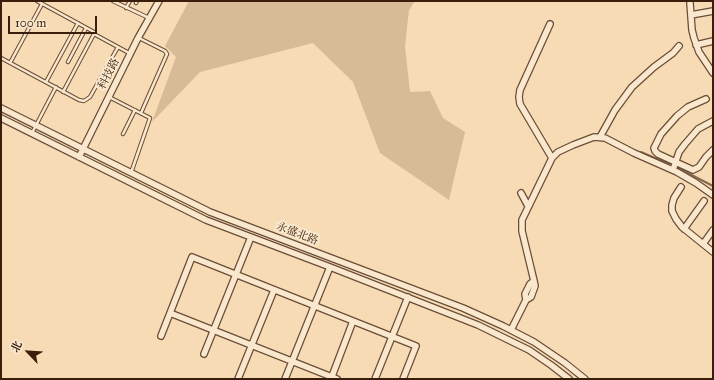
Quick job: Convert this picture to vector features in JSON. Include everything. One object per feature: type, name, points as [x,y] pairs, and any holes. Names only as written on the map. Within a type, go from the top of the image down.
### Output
[{"type":"street","name":"科技路","points":[[78,157],[138,38],[159,1]]},
{"type":"street","points":[[690,3],[692,30],[696,45],[713,72]]},
{"type":"street","points":[[690,15],[713,11]]},
{"type":"street","points":[[550,24],[520,90],[519,97],[520,104],[552,158]]},
{"type":"street","points":[[696,45],[713,41]]},
{"type":"street","points":[[600,137],[615,110],[629,91],[679,46]]},
{"type":"street","points":[[706,99],[688,108],[677,116],[661,134],[655,145],[655,151],[658,154],[693,170],[696,169],[713,150]]},
{"type":"street","name":"永盛北路","points":[[1,108],[210,212],[463,308],[511,330],[534,342],[565,363],[585,379]]},
{"type":"street","name":"永盛北路","points":[[1,118],[206,220],[408,297],[502,336],[529,350],[552,365],[569,379]]},
{"type":"street","points":[[673,170],[679,152],[691,136],[698,129],[713,121]]},
{"type":"street","points":[[511,330],[526,300],[525,294],[530,284],[534,281],[522,231],[522,220],[552,158],[558,152],[587,138],[600,137],[673,170],[713,195]]},
{"type":"street","points":[[681,187],[674,198],[672,211],[684,229],[713,252]]},
{"type":"street","points":[[521,193],[528,206]]},
{"type":"street","points":[[684,229],[704,201]]},
{"type":"street","points":[[703,244],[713,230]]},
{"type":"street","points":[[204,354],[251,237]]},
{"type":"street","points":[[161,336],[192,257],[416,346],[403,379]]},
{"type":"street","points":[[285,379],[330,267]]},
{"type":"street","points":[[238,379],[274,290]]},
{"type":"street","points":[[375,379],[408,297]]},
{"type":"street","points":[[170,313],[333,378],[353,321]]},
{"type":"lane","points":[[37,1],[94,32],[94,34],[130,54]]},
{"type":"lane","points":[[113,1],[149,18]]},
{"type":"lane","points":[[126,8],[130,1]]},
{"type":"lane","points":[[10,63],[42,4]]},
{"type":"lane","points":[[46,82],[78,23]]},
{"type":"lane","points":[[68,62],[86,28]]},
{"type":"lane","points":[[64,92],[94,34]]},
{"type":"lane","points":[[138,38],[165,51],[167,54],[141,113]]},
{"type":"lane","points":[[1,58],[82,101],[89,99],[118,47]]},
{"type":"lane","points":[[32,134],[56,87]]},
{"type":"lane","points":[[108,97],[150,117],[130,173]]},
{"type":"lane","points":[[123,134],[135,110]]},
{"type":"shaded area","points":[[189,1],[415,1],[409,10],[405,46],[410,92],[430,91],[443,118],[465,132],[449,200],[380,153],[353,82],[313,43],[200,72],[152,122],[176,57],[165,46]]},
{"type":"waterway","points":[[641,152],[669,164]]},
{"type":"waterway","points":[[678,168],[713,186]]}]
